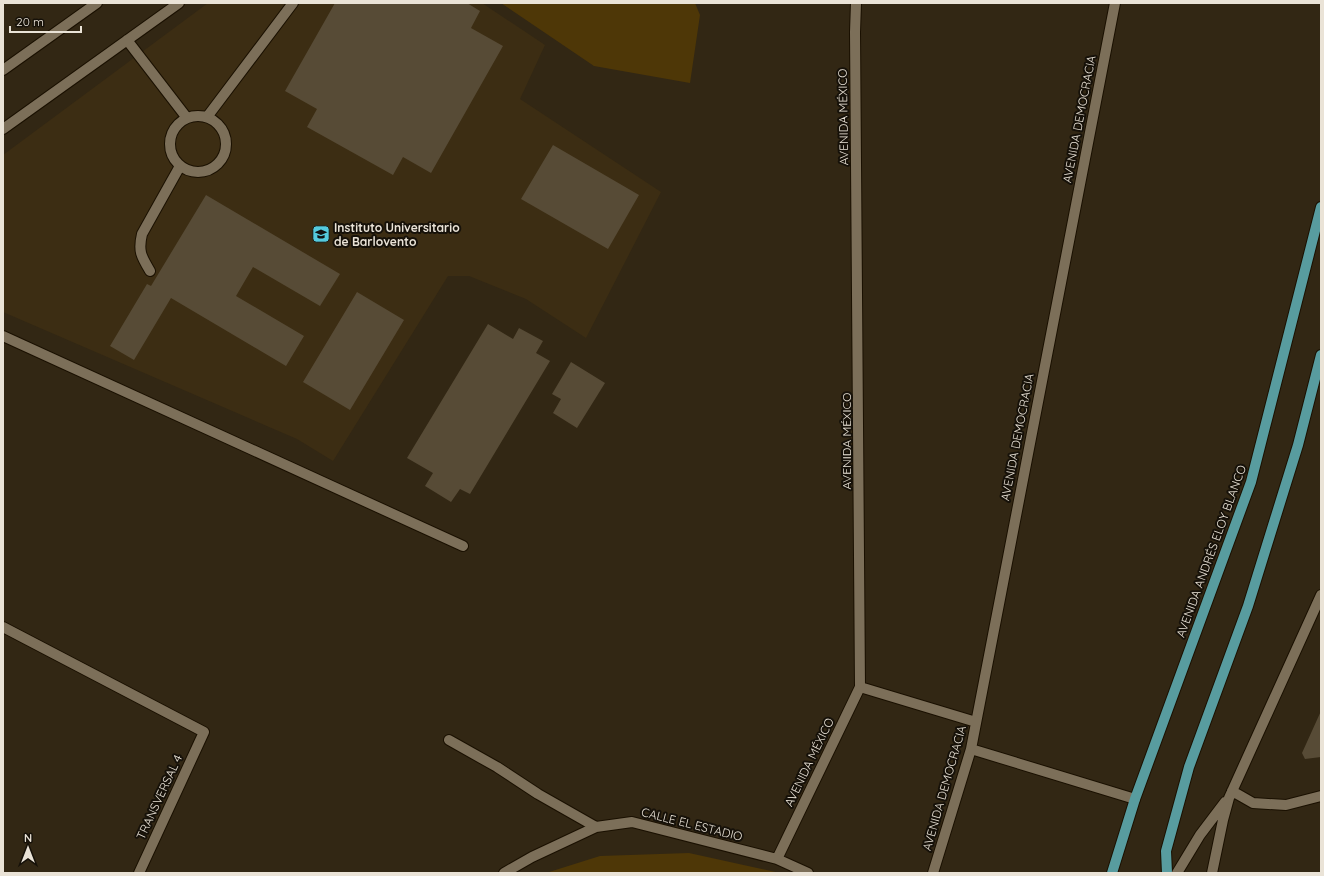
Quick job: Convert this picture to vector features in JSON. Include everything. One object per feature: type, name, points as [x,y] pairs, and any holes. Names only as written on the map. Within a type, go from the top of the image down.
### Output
[{"type":"main road","name":"AVENIDA ANDRÉS ELOY BLANCO","points":[[1112,873],[1135,799],[1252,482],[1321,207]]},
{"type":"main road","points":[[1167,873],[1166,851],[1188,767],[1248,606],[1298,445],[1321,355]]},
{"type":"street","points":[[3,70],[97,3]]},
{"type":"street","points":[[3,129],[179,3]]},
{"type":"street","points":[[207,117],[293,3]]},
{"type":"street","name":"AVENIDA MÉXICO","points":[[777,859],[860,687],[856,3]]},
{"type":"street","name":"AVENIDA DEMOCRACIA","points":[[933,873],[971,749],[1115,3]]},
{"type":"street","points":[[127,40],[187,118]]},
{"type":"street","points":[[197,116],[207,117],[216,122],[226,139],[226,148],[223,157],[213,168],[199,173],[189,171],[180,166],[174,159],[170,150],[169,140],[173,130],[179,123],[187,118],[197,116]]},
{"type":"street","points":[[150,271],[140,252],[139,246],[142,234],[180,166]]},
{"type":"street","points":[[3,336],[463,546]]},
{"type":"street","points":[[1212,873],[1222,820],[1231,794],[1321,595]]},
{"type":"street","name":"TRANSVERSAL 4","points":[[3,628],[204,732],[139,873]]},
{"type":"street","points":[[860,687],[976,722]]},
{"type":"street","points":[[449,740],[497,767],[538,794],[596,827]]},
{"type":"street","points":[[971,749],[1135,799]]},
{"type":"street","points":[[1231,794],[1253,803],[1286,805],[1321,796]]},
{"type":"street","points":[[1177,873],[1200,835],[1231,794]]},
{"type":"street","name":"CALLE EL ESTADIO","points":[[504,873],[532,857],[596,827],[632,822],[777,859],[808,873]]},
{"type":"shaded area","name":"Instituto Universitario de Barlovento","points":[[208,3],[482,3],[545,45],[520,99],[661,192],[586,338],[526,299],[469,276],[448,276],[333,461],[297,439],[3,312],[3,155]]},
{"type":"shaded area","points":[[501,3],[695,3],[700,15],[690,83],[594,66]]},
{"type":"shaded area","points":[[689,853],[780,873],[546,873],[600,856]]},
{"type":"building","points":[[335,3],[467,3],[480,11],[471,28],[503,46],[431,173],[403,157],[393,175],[307,127],[317,109],[285,91]]},
{"type":"building","points":[[553,145],[639,195],[608,249],[521,199]]},
{"type":"building","points":[[206,195],[340,274],[320,306],[253,267],[236,296],[304,336],[286,366],[171,298],[134,360],[110,346],[147,284],[151,286]]},
{"type":"building","points":[[357,292],[404,320],[350,410],[303,382]]},
{"type":"building","points":[[488,324],[513,339],[519,328],[543,341],[536,353],[550,361],[470,494],[460,489],[451,502],[425,486],[433,473],[407,458]]},
{"type":"building","points":[[571,362],[605,383],[577,428],[553,413],[561,399],[552,394]]},
{"type":"building","points":[[1321,711],[1321,757],[1305,759],[1302,753]]},
{"type":"place","name":"Instituto Universitario de Barlovento","points":[[321,234]]}]
